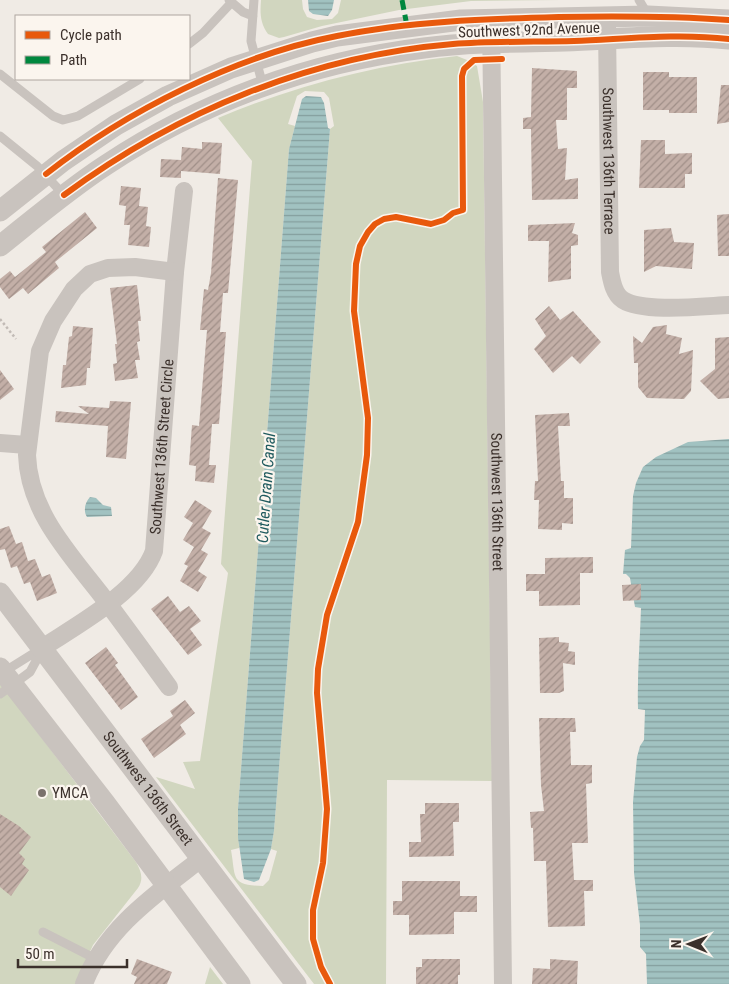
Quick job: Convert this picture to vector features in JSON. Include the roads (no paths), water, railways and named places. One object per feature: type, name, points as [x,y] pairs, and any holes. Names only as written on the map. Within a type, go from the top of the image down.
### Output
[{"type":"street","name":"Southwest 92nd Avenue","points":[[0,211],[63,161],[116,125],[168,96],[230,68],[337,36],[433,22],[491,18],[607,16],[644,8],[729,20]]},
{"type":"street","name":"Southwest 136th Terrace","points":[[607,16],[610,272],[616,290],[624,300],[649,307],[729,306]]},
{"type":"street","name":"Southwest 136th Street","points":[[491,18],[503,984]]},
{"type":"street","name":"Southwest 92nd Avenue","points":[[0,246],[64,195],[149,139],[196,114],[264,86],[313,70],[383,54],[447,45],[607,40],[674,35],[729,39]]},
{"type":"street","name":"Southwest 136th Street Circle","points":[[42,648],[108,604],[145,569],[154,552],[175,272],[184,191]]},
{"type":"street","points":[[169,687],[44,518],[32,486],[27,445],[40,350],[53,321],[74,289],[90,274],[108,268],[135,267],[175,272]]},
{"type":"street","points":[[0,443],[27,445]]},
{"type":"street","name":"Southwest 136th Street","points":[[0,593],[296,984]]},
{"type":"street","points":[[3,679],[166,886],[240,984]]},
{"type":"street","points":[[84,984],[96,958],[110,937],[122,924],[202,858]]},
{"type":"lane","points":[[254,0],[251,41],[264,86]]},
{"type":"lane","points":[[190,43],[203,33],[231,1],[243,12],[253,16]]},
{"type":"lane","points":[[0,74],[53,116],[63,120],[78,116],[138,80]]},
{"type":"lane","points":[[0,136],[46,174],[64,195]]},
{"type":"lane","points":[[3,679],[30,672],[42,648]]},
{"type":"lane","points":[[3,679],[42,648]]},
{"type":"lane","points":[[43,932],[96,958]]},
{"type":"water","points":[[308,0],[334,0],[332,10],[328,16],[313,14],[309,11]]},
{"type":"water","name":"Cutler Drain Canal","points":[[306,96],[321,97],[324,103],[328,128],[330,129],[274,831],[271,849],[259,880],[254,882],[244,879],[238,838],[238,808],[289,149],[302,99]]},
{"type":"water","points":[[729,439],[729,984],[647,984],[646,954],[640,947],[640,925],[634,873],[633,802],[637,757],[644,740],[645,710],[638,709],[641,608],[635,607],[630,578],[623,574],[625,550],[631,548],[633,496],[643,467],[656,457],[688,442]]},
{"type":"water","points":[[90,497],[96,498],[103,505],[111,507],[112,516],[87,517],[85,507]]},
{"type":"place","name":"YMCA","points":[[42,793]]}]
